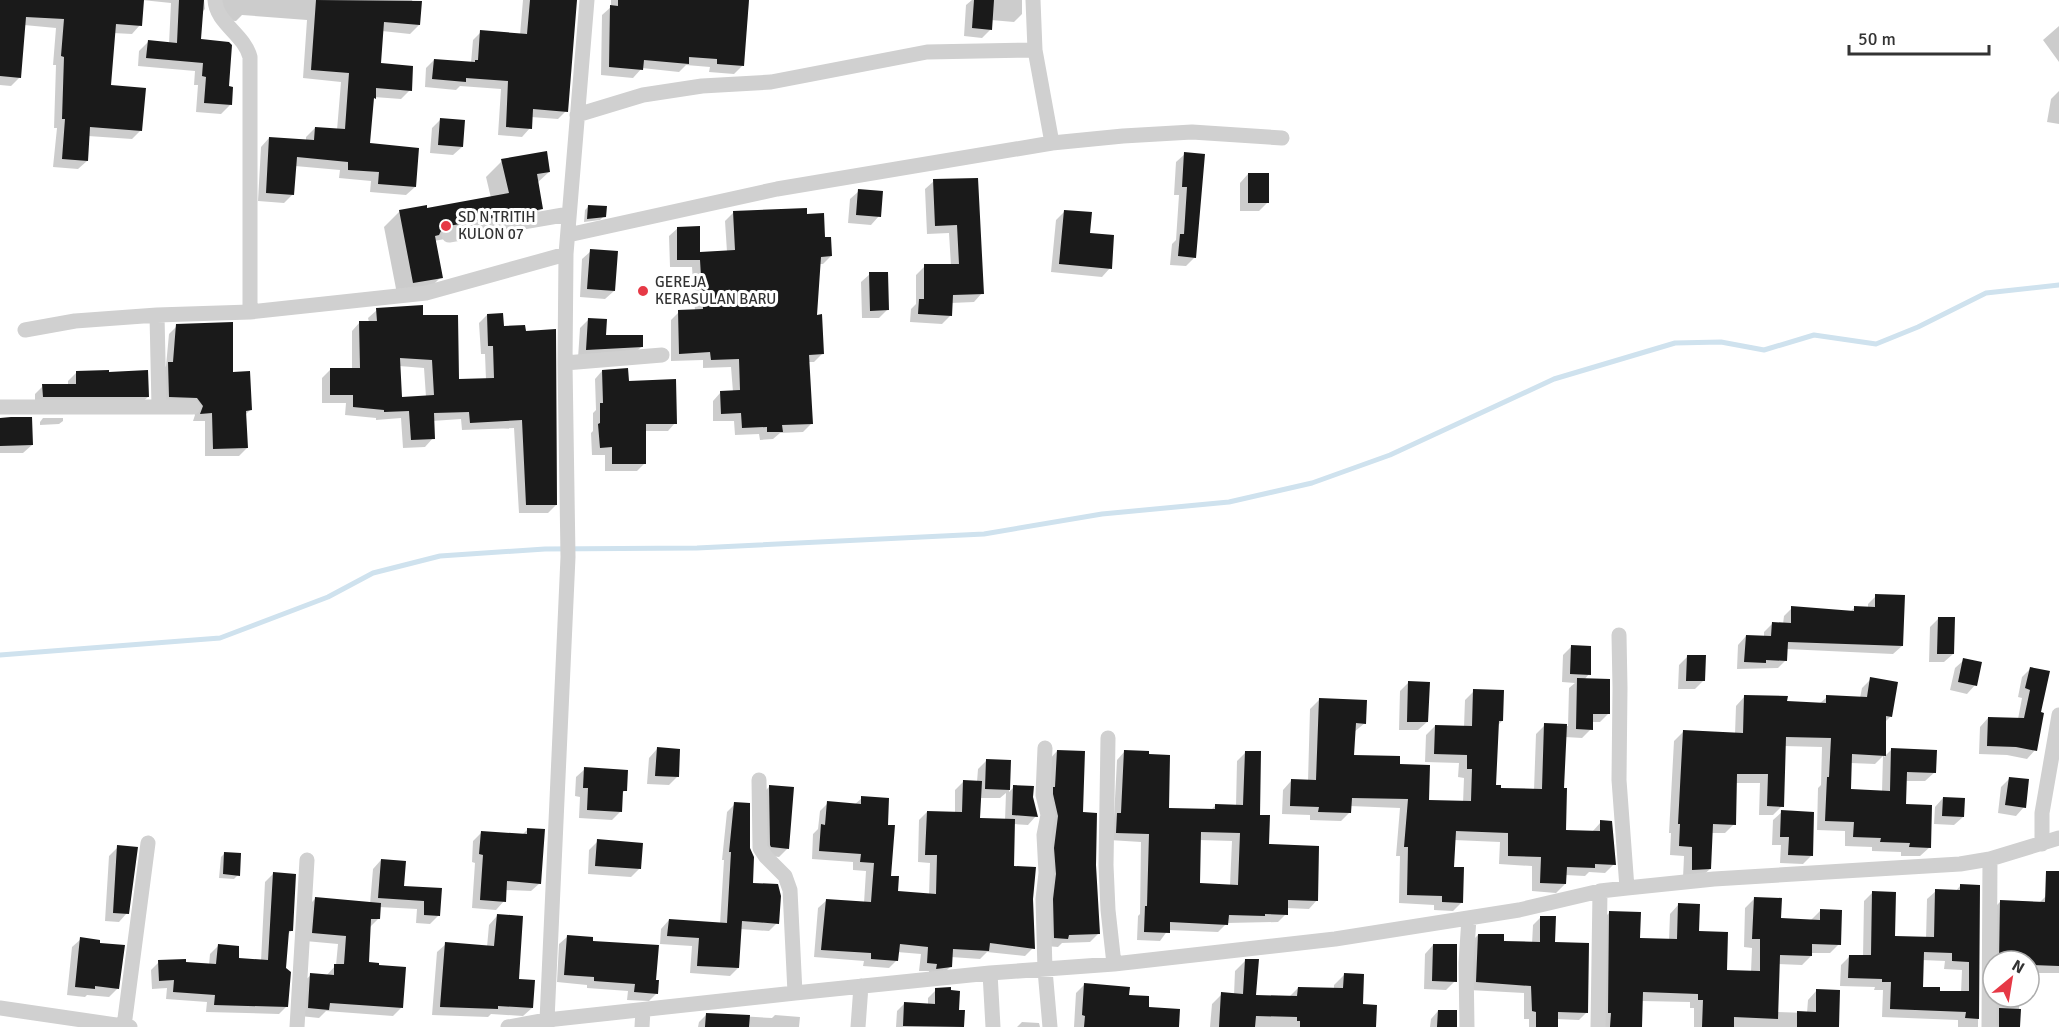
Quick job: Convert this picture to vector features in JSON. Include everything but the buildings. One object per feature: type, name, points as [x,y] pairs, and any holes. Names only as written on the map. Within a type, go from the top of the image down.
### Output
[{"type":"street","points":[[215,0],[219,15],[244,43],[250,57],[250,312]]},
{"type":"street","points":[[547,1024],[568,557],[566,254],[587,0]]},
{"type":"street","points":[[1033,0],[1035,50],[1052,142]]},
{"type":"street","points":[[577,115],[643,95],[702,86],[771,82],[927,52],[1035,50]]},
{"type":"street","points":[[568,235],[777,189],[1052,142],[1192,132],[1282,138]]},
{"type":"street","points":[[448,235],[569,214]]},
{"type":"street","points":[[25,330],[75,321],[250,312],[426,293],[566,254]]},
{"type":"street","points":[[157,315],[159,408]]},
{"type":"street","points":[[565,363],[662,355]]},
{"type":"street","points":[[0,407],[193,407]]},
{"type":"street","points":[[1619,635],[1619,780],[1627,888]]},
{"type":"street","points":[[2042,844],[2042,813],[2059,716]]},
{"type":"street","points":[[1108,738],[1106,865],[1114,964]]},
{"type":"street","points":[[1045,748],[1043,795],[1048,815],[1044,835],[1046,873],[1042,899],[1050,1027]]},
{"type":"street","points":[[759,780],[760,848],[785,876],[790,890],[795,993]]},
{"type":"street","points":[[508,1027],[795,993],[990,973],[1114,964],[1335,939],[1519,910],[1600,891],[1714,879],[1960,864],[1990,859],[2059,838]]},
{"type":"street","points":[[0,1008],[127,1027],[148,843]]},
{"type":"street","points":[[1989,1027],[1990,859]]},
{"type":"street","points":[[297,1027],[307,860]]},
{"type":"street","points":[[1598,1027],[1600,891]]},
{"type":"street","points":[[1467,1027],[1466,963],[1469,918]]},
{"type":"street","points":[[990,973],[993,1027]]},
{"type":"street","points":[[858,1027],[861,986]]},
{"type":"street","points":[[642,1027],[643,1010]]},
{"type":"waterway","points":[[0,655],[220,638],[328,597],[373,573],[440,556],[545,549],[697,548],[984,534],[1102,514],[1229,502],[1312,483],[1390,455],[1554,379],[1675,343],[1721,342],[1764,350],[1814,335],[1876,344],[1918,327],[1986,293],[2059,285]]},
{"type":"place","name":"SD N TRITIH KULON 07","points":[[446,226]]},
{"type":"place","name":"GEREJA KERASULAN BARU","points":[[643,291]]}]
